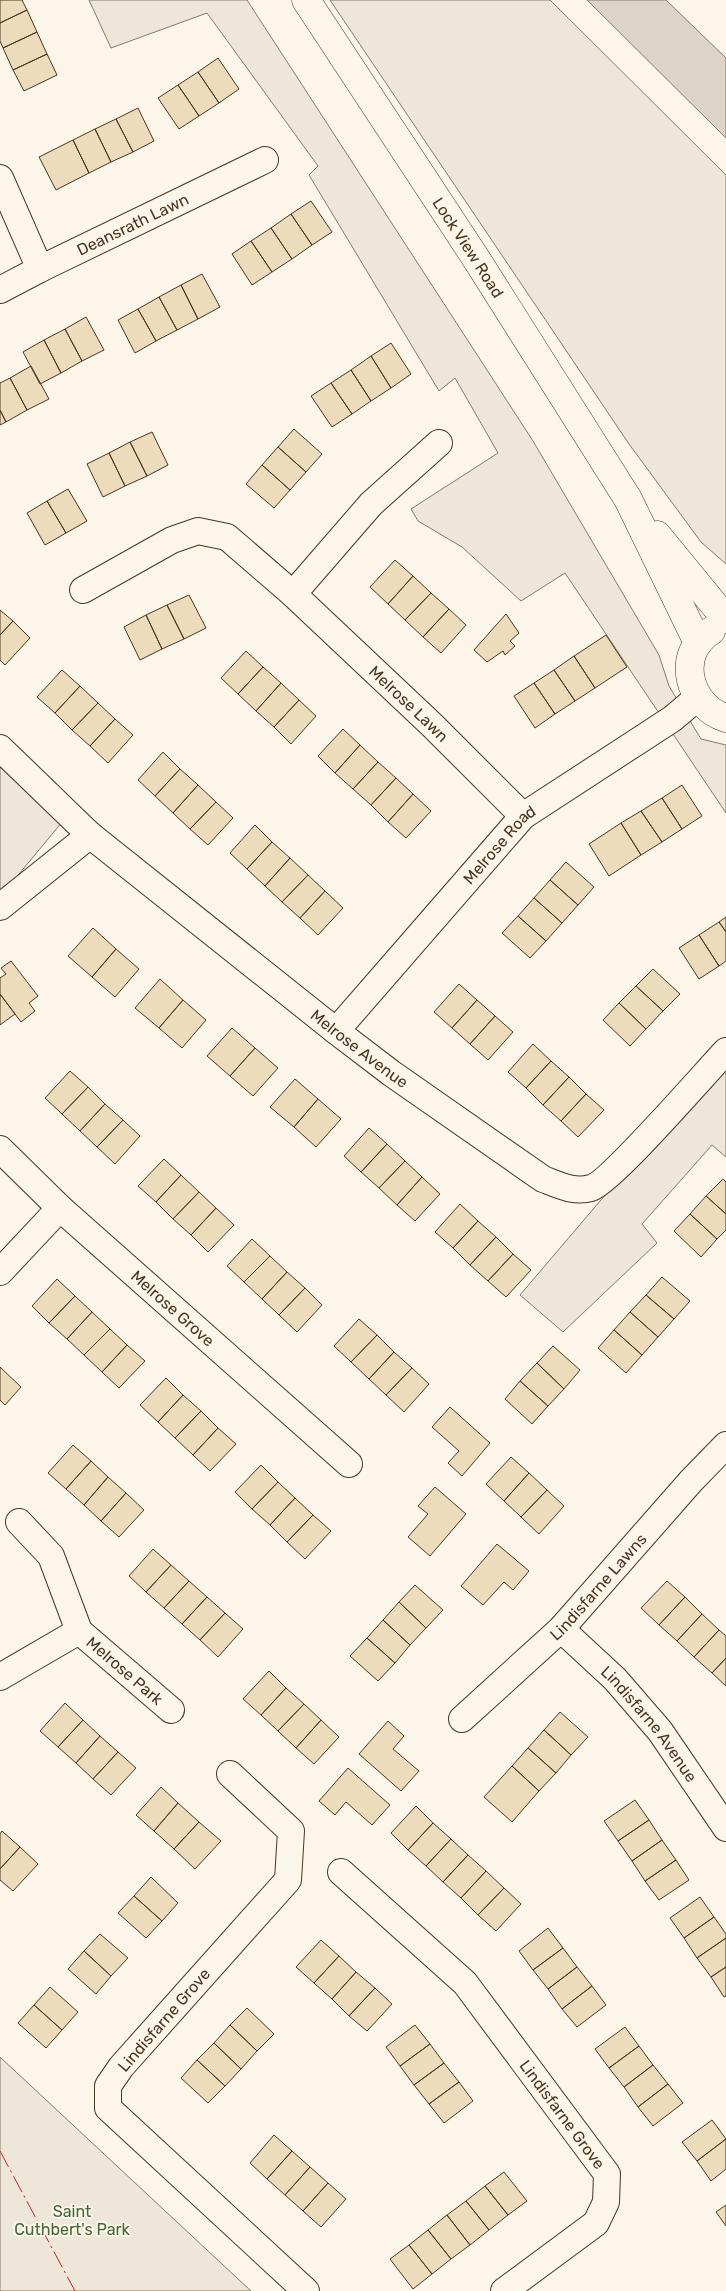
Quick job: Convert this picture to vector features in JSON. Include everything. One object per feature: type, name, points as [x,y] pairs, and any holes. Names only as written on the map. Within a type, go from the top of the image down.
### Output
[{"type":"street","name":"Lock View Road","points":[[306,0],[477,260],[628,499],[698,643]]},
{"type":"street","name":"Deansrath Lawn","points":[[0,290],[40,268],[265,160]]},
{"type":"street","points":[[0,178],[40,268]]},
{"type":"street","points":[[293,594],[371,504],[439,443]]},
{"type":"street","name":"Lock View Road","points":[[628,499],[726,619]]},
{"type":"street","name":"Melrose Lawn","points":[[83,590],[172,540],[198,532],[227,537],[293,594],[432,726],[523,816]]},
{"type":"street","points":[[726,625],[707,634],[698,643],[692,656],[689,670],[691,684],[697,698],[706,708],[726,718]]},
{"type":"street","name":"Melrose Road","points":[[336,1031],[523,816],[672,718],[697,698]]},
{"type":"street","name":"Melrose Avenue","points":[[0,748],[90,835],[336,1031],[391,1073],[543,1179],[569,1190],[593,1188],[616,1169],[726,1051]]},
{"type":"street","points":[[0,907],[90,835]]},
{"type":"street","name":"Melrose Grove","points":[[0,1149],[60,1208],[349,1464]]},
{"type":"street","points":[[0,1272],[60,1208]]},
{"type":"street","name":"Lindisfarne Lawns","points":[[462,1719],[561,1629],[691,1480],[726,1445]]},
{"type":"street","name":"Melrose Park","points":[[19,1522],[51,1556],[79,1631],[171,1710]]},
{"type":"street","name":"Lindisfarne Avenue","points":[[561,1629],[615,1679],[660,1731],[726,1828]]},
{"type":"street","name":"Melrose Park","points":[[0,1677],[79,1631]]},
{"type":"street","name":"Lindisfarne Grove","points":[[230,1774],[291,1831],[288,1880],[121,2067],[108,2086],[108,2108],[306,2291]]},
{"type":"street","name":"Lindisfarne Grove","points":[[341,1872],[465,1982],[607,2174],[606,2202],[596,2222],[504,2291]]},
{"type":"green space","points":[[89,0],[247,0],[533,441],[659,655],[669,686],[701,739],[726,745],[726,813],[565,573],[521,601],[462,547],[418,521],[411,509],[498,453],[455,378],[439,391],[309,175],[318,166],[207,13],[111,48]]},
{"type":"green space","points":[[330,0],[550,0],[726,175],[726,564],[701,542],[629,444]]},
{"type":"green space","points":[[0,765],[63,821],[14,880],[0,890]]},
{"type":"green space","points":[[726,1065],[726,1157],[712,1145],[642,1224],[657,1243],[563,1332],[520,1295],[612,1187]]},
{"type":"green space","name":"Saint Cuthbert's Park","points":[[0,2057],[251,2291],[0,2291]]},
{"type":"shaded area","points":[[587,0],[666,0],[726,58],[726,138]]},
{"type":"building","points":[[0,0],[22,0],[27,10],[0,23]]},
{"type":"building","points":[[27,10],[37,32],[3,48],[0,41],[0,23]]},
{"type":"building","points":[[37,32],[47,54],[13,70],[3,48]]},
{"type":"building","points":[[47,54],[57,75],[24,91],[13,70]]},
{"type":"building","points":[[218,58],[239,89],[219,103],[198,72]]},
{"type":"building","points":[[198,72],[219,103],[199,116],[178,85]]},
{"type":"building","points":[[178,85],[199,116],[179,129],[158,98]]},
{"type":"building","points":[[138,108],[154,141],[133,152],[116,119]]},
{"type":"building","points":[[116,119],[133,152],[111,162],[95,129]]},
{"type":"building","points":[[95,129],[111,162],[89,173],[73,140]]},
{"type":"building","points":[[73,140],[89,173],[56,190],[39,157]]},
{"type":"building","points":[[311,201],[332,232],[312,245],[291,214]]},
{"type":"building","points":[[291,214],[312,245],[292,259],[271,228]]},
{"type":"building","points":[[271,228],[292,259],[272,272],[251,241]]},
{"type":"building","points":[[251,241],[272,272],[252,285],[232,254]]},
{"type":"building","points":[[202,274],[220,307],[198,319],[181,285]]},
{"type":"building","points":[[181,285],[198,319],[177,330],[159,297]]},
{"type":"building","points":[[159,297],[177,330],[156,341],[138,309]]},
{"type":"building","points":[[138,309],[156,341],[135,353],[118,320]]},
{"type":"building","points":[[86,317],[104,350],[82,361],[65,329]]},
{"type":"building","points":[[65,329],[82,361],[61,373],[44,340]]},
{"type":"building","points":[[44,340],[61,373],[40,384],[23,352]]},
{"type":"building","points":[[391,343],[411,374],[391,388],[371,356]]},
{"type":"building","points":[[371,356],[391,388],[371,401],[351,370]]},
{"type":"building","points":[[31,366],[49,399],[27,410],[10,378]]},
{"type":"building","points":[[351,370],[371,401],[352,414],[331,383]]},
{"type":"building","points":[[10,378],[27,410],[6,422],[0,410],[0,383]]},
{"type":"building","points":[[331,383],[352,414],[332,427],[311,396]]},
{"type":"building","points":[[0,410],[6,422],[0,425]]},
{"type":"building","points":[[294,429],[322,454],[306,472],[278,447]]},
{"type":"building","points":[[152,432],[168,465],[147,476],[130,442]]},
{"type":"building","points":[[130,442],[147,476],[125,486],[109,453]]},
{"type":"building","points":[[278,447],[306,472],[290,490],[262,465]]},
{"type":"building","points":[[109,453],[125,486],[103,497],[87,464]]},
{"type":"building","points":[[262,465],[290,490],[274,508],[246,484]]},
{"type":"building","points":[[68,489],[87,521],[66,533],[47,501]]},
{"type":"building","points":[[47,501],[66,533],[45,545],[27,513]]},
{"type":"building","points":[[395,560],[413,576],[388,604],[370,587]]},
{"type":"building","points":[[413,576],[431,593],[405,620],[388,604]]},
{"type":"building","points":[[431,593],[449,609],[423,637],[405,620]]},
{"type":"building","points":[[189,595],[206,628],[184,639],[167,605]]},
{"type":"building","points":[[167,605],[184,639],[162,649],[146,615]]},
{"type":"building","points":[[449,609],[466,625],[441,653],[423,637]]},
{"type":"building","points":[[0,610],[13,621],[0,635]]},
{"type":"building","points":[[506,614],[519,633],[510,641],[515,646],[505,655],[503,651],[487,662],[474,650]]},
{"type":"building","points":[[146,615],[162,649],[140,660],[124,627]]},
{"type":"building","points":[[13,621],[30,638],[5,665],[0,660],[0,635]]},
{"type":"building","points":[[606,635],[627,667],[595,688],[574,656]]},
{"type":"building","points":[[246,651],[263,667],[238,694],[221,678]]},
{"type":"building","points":[[574,656],[595,688],[575,701],[554,670]]},
{"type":"building","points":[[263,667],[281,683],[256,711],[238,694]]},
{"type":"building","points":[[62,670],[80,686],[55,713],[37,697]]},
{"type":"building","points":[[554,670],[575,701],[555,714],[534,683]]},
{"type":"building","points":[[281,683],[299,700],[274,727],[256,711]]},
{"type":"building","points":[[534,683],[555,714],[535,728],[514,696]]},
{"type":"building","points":[[80,686],[98,703],[72,730],[55,713]]},
{"type":"building","points":[[299,700],[316,716],[291,744],[274,727]]},
{"type":"building","points":[[98,703],[115,719],[90,746],[72,730]]},
{"type":"building","points":[[115,719],[133,735],[108,763],[90,746]]},
{"type":"building","points":[[343,729],[360,745],[335,773],[318,756]]},
{"type":"building","points":[[360,745],[378,762],[353,789],[335,773]]},
{"type":"building","points":[[163,752],[180,769],[155,796],[138,780]]},
{"type":"building","points":[[378,762],[396,778],[371,805],[353,789]]},
{"type":"building","points":[[180,769],[198,785],[173,813],[155,796]]},
{"type":"building","points":[[396,778],[413,794],[388,822],[371,805]]},
{"type":"building","points":[[198,785],[216,802],[190,829],[173,813]]},
{"type":"building","points":[[682,785],[702,816],[682,829],[662,798]]},
{"type":"building","points":[[413,794],[431,811],[406,838],[388,822]]},
{"type":"building","points":[[662,798],[682,829],[662,842],[641,811]]},
{"type":"building","points":[[216,802],[233,818],[208,845],[190,829]]},
{"type":"building","points":[[641,811],[662,842],[641,855],[621,823]]},
{"type":"building","points":[[621,823],[641,855],[609,876],[589,844]]},
{"type":"building","points":[[255,825],[272,842],[247,869],[230,853]]},
{"type":"building","points":[[272,842],[290,858],[265,886],[247,869]]},
{"type":"building","points":[[290,858],[308,875],[282,902],[265,886]]},
{"type":"building","points":[[566,862],[594,887],[578,905],[550,880]]},
{"type":"building","points":[[308,875],[325,891],[300,918],[282,902]]},
{"type":"building","points":[[550,880],[578,905],[562,923],[534,898]]},
{"type":"building","points":[[325,891],[343,908],[318,935],[300,918]]},
{"type":"building","points":[[534,898],[562,923],[546,941],[518,916]]},
{"type":"building","points":[[518,916],[546,941],[530,958],[502,933]]},
{"type":"building","points":[[726,917],[726,932],[719,922]]},
{"type":"building","points":[[719,922],[726,932],[726,961],[719,966],[699,935]]},
{"type":"building","points":[[93,928],[116,949],[92,977],[68,956]]},
{"type":"building","points":[[699,935],[719,966],[699,979],[679,948]]},
{"type":"building","points":[[116,949],[139,969],[115,997],[92,977]]},
{"type":"building","points":[[11,961],[38,996],[29,1003],[35,1011],[21,1022],[0,994],[0,978],[6,974],[1,968]]},
{"type":"building","points":[[653,969],[680,994],[663,1011],[636,986]]},
{"type":"building","points":[[160,979],[183,1000],[159,1028],[135,1008]]},
{"type":"building","points":[[459,984],[477,1000],[452,1028],[434,1012]]},
{"type":"building","points":[[636,986],[663,1011],[646,1029],[619,1003]]},
{"type":"building","points":[[0,994],[15,1014],[0,1025]]},
{"type":"building","points":[[183,1000],[206,1020],[182,1048],[159,1028]]},
{"type":"building","points":[[477,1000],[495,1016],[470,1044],[452,1028]]},
{"type":"building","points":[[619,1003],[646,1029],[630,1046],[603,1020]]},
{"type":"building","points":[[495,1016],[513,1032],[488,1060],[470,1044]]},
{"type":"building","points":[[232,1028],[255,1048],[230,1076],[207,1056]]},
{"type":"building","points":[[533,1044],[551,1061],[526,1088],[508,1072]]},
{"type":"building","points":[[255,1048],[278,1068],[253,1096],[230,1076]]},
{"type":"building","points":[[551,1061],[569,1077],[543,1105],[526,1088]]},
{"type":"building","points":[[70,1071],[88,1087],[62,1114],[45,1098]]},
{"type":"building","points":[[569,1077],[586,1094],[561,1121],[543,1105]]},
{"type":"building","points":[[295,1079],[318,1099],[294,1127],[270,1107]]},
{"type":"building","points":[[88,1087],[105,1104],[80,1131],[62,1114]]},
{"type":"building","points":[[586,1094],[604,1110],[578,1137],[561,1121]]},
{"type":"building","points":[[318,1099],[341,1119],[316,1147],[294,1127]]},
{"type":"building","points":[[105,1104],[123,1120],[97,1147],[80,1131]]},
{"type":"building","points":[[123,1120],[140,1136],[115,1164],[97,1147]]},
{"type":"building","points":[[369,1128],[387,1144],[361,1172],[344,1156]]},
{"type":"building","points":[[387,1144],[405,1161],[379,1188],[361,1172]]},
{"type":"building","points":[[164,1159],[181,1175],[156,1202],[138,1186]]},
{"type":"building","points":[[405,1161],[422,1177],[397,1205],[379,1188]]},
{"type":"building","points":[[181,1175],[199,1192],[173,1219],[156,1202]]},
{"type":"building","points":[[422,1177],[440,1194],[415,1221],[397,1205]]},
{"type":"building","points":[[723,1179],[726,1182],[726,1214],[706,1196]]},
{"type":"building","points":[[199,1192],[216,1208],[191,1235],[173,1219]]},
{"type":"building","points":[[706,1196],[726,1214],[726,1230],[717,1239],[690,1214]]},
{"type":"building","points":[[460,1204],[478,1221],[453,1248],[435,1232]]},
{"type":"building","points":[[216,1208],[234,1225],[208,1252],[191,1235]]},
{"type":"building","points":[[690,1214],[717,1239],[701,1257],[674,1231]]},
{"type":"building","points":[[478,1221],[496,1237],[470,1265],[453,1248]]},
{"type":"building","points":[[496,1237],[513,1254],[488,1281],[470,1265]]},
{"type":"building","points":[[252,1239],[270,1256],[244,1282],[227,1266]]},
{"type":"building","points":[[513,1254],[531,1270],[506,1297],[488,1281]]},
{"type":"building","points":[[270,1256],[287,1272],[262,1299],[244,1282]]},
{"type":"building","points":[[287,1272],[305,1288],[279,1315],[262,1299]]},
{"type":"building","points":[[662,1277],[690,1301],[674,1319],[646,1295]]},
{"type":"building","points":[[57,1279],[75,1296],[49,1323],[32,1306]]},
{"type":"building","points":[[305,1288],[322,1305],[297,1332],[279,1315]]},
{"type":"building","points":[[646,1295],[674,1319],[658,1337],[630,1312]]},
{"type":"building","points":[[75,1296],[92,1312],[67,1339],[49,1323]]},
{"type":"building","points":[[92,1312],[110,1329],[84,1355],[67,1339]]},
{"type":"building","points":[[630,1312],[658,1337],[642,1355],[614,1330]]},
{"type":"building","points":[[359,1319],[377,1335],[351,1362],[334,1346]]},
{"type":"building","points":[[110,1329],[127,1345],[102,1372],[84,1355]]},
{"type":"building","points":[[614,1330],[642,1355],[626,1373],[598,1348]]},
{"type":"building","points":[[377,1335],[394,1352],[369,1379],[351,1362]]},
{"type":"building","points":[[127,1345],[145,1361],[119,1388],[102,1372]]},
{"type":"building","points":[[553,1346],[580,1370],[564,1389],[537,1363]]},
{"type":"building","points":[[394,1352],[412,1368],[386,1395],[369,1379]]},
{"type":"building","points":[[537,1363],[564,1389],[548,1406],[520,1381]]},
{"type":"building","points":[[0,1367],[21,1387],[5,1405],[0,1400]]},
{"type":"building","points":[[412,1368],[429,1384],[404,1412],[386,1395]]},
{"type":"building","points":[[166,1378],[183,1395],[158,1422],[140,1405]]},
{"type":"building","points":[[520,1381],[548,1406],[532,1424],[505,1399]]},
{"type":"building","points":[[183,1395],[201,1411],[175,1438],[158,1422]]},
{"type":"building","points":[[450,1407],[490,1443],[462,1476],[448,1463],[459,1451],[432,1427]]},
{"type":"building","points":[[201,1411],[218,1428],[193,1455],[175,1438]]},
{"type":"building","points":[[218,1428],[236,1444],[210,1471],[193,1455]]},
{"type":"building","points":[[73,1445],[91,1461],[66,1489],[48,1473]]},
{"type":"building","points":[[511,1457],[529,1473],[504,1501],[486,1484]]},
{"type":"building","points":[[91,1461],[108,1477],[84,1505],[66,1489]]},
{"type":"building","points":[[261,1465],[278,1482],[252,1509],[235,1492]]},
{"type":"building","points":[[529,1473],[547,1490],[521,1517],[504,1501]]},
{"type":"building","points":[[108,1477],[126,1493],[101,1521],[84,1505]]},
{"type":"building","points":[[278,1482],[295,1498],[270,1525],[252,1509]]},
{"type":"building","points":[[435,1487],[466,1514],[430,1556],[408,1537],[428,1514],[418,1506]]},
{"type":"building","points":[[547,1490],[564,1506],[539,1534],[521,1517]]},
{"type":"building","points":[[126,1493],[144,1510],[119,1537],[101,1521]]},
{"type":"building","points":[[295,1498],[313,1515],[287,1542],[270,1525]]},
{"type":"building","points":[[313,1515],[331,1531],[305,1559],[287,1542]]},
{"type":"building","points":[[497,1544],[529,1571],[513,1590],[504,1582],[483,1605],[461,1586]]},
{"type":"building","points":[[153,1549],[171,1565],[146,1592],[129,1576]]},
{"type":"building","points":[[171,1565],[189,1581],[164,1608],[146,1592]]},
{"type":"building","points":[[189,1581],[207,1597],[182,1624],[164,1608]]},
{"type":"building","points":[[667,1581],[685,1597],[659,1625],[641,1608]]},
{"type":"building","points":[[415,1585],[443,1610],[426,1628],[399,1602]]},
{"type":"building","points":[[207,1597],[225,1613],[200,1640],[182,1624]]},
{"type":"building","points":[[685,1597],[702,1614],[677,1641],[659,1625]]},
{"type":"building","points":[[399,1602],[426,1628],[410,1645],[383,1620]]},
{"type":"building","points":[[225,1613],[243,1629],[218,1657],[200,1640]]},
{"type":"building","points":[[702,1614],[719,1630],[694,1657],[677,1641]]},
{"type":"building","points":[[383,1620],[410,1645],[395,1663],[367,1638]]},
{"type":"building","points":[[719,1630],[726,1636],[726,1658],[712,1673],[694,1657]]},
{"type":"building","points":[[367,1638],[395,1663],[378,1681],[350,1656]]},
{"type":"building","points":[[726,1658],[726,1686],[712,1673]]},
{"type":"building","points":[[269,1671],[286,1688],[261,1715],[243,1699]]},
{"type":"building","points":[[286,1688],[304,1704],[278,1731],[261,1715]]},
{"type":"building","points":[[65,1703],[83,1720],[58,1747],[40,1731]]},
{"type":"building","points":[[304,1704],[321,1720],[296,1748],[278,1731]]},
{"type":"building","points":[[560,1712],[588,1737],[571,1755],[544,1730]]},
{"type":"building","points":[[83,1720],[100,1736],[76,1763],[58,1747]]},
{"type":"building","points":[[321,1720],[339,1737],[314,1764],[296,1748]]},
{"type":"building","points":[[388,1721],[404,1736],[393,1749],[419,1771],[401,1791],[359,1754]]},
{"type":"building","points":[[544,1730],[571,1755],[556,1773],[528,1748]]},
{"type":"building","points":[[100,1736],[118,1752],[93,1779],[76,1763]]},
{"type":"building","points":[[528,1748],[556,1773],[539,1791],[512,1766]]},
{"type":"building","points":[[118,1752],[136,1768],[111,1795],[93,1779]]},
{"type":"building","points":[[512,1766],[539,1791],[512,1822],[484,1797]]},
{"type":"building","points":[[348,1768],[390,1805],[372,1825],[346,1802],[335,1815],[319,1801]]},
{"type":"building","points":[[161,1787],[178,1803],[154,1831],[136,1815]]},
{"type":"building","points":[[635,1800],[649,1820],[618,1841],[604,1821]]},
{"type":"building","points":[[178,1803],[199,1822],[174,1849],[154,1831]]},
{"type":"building","points":[[416,1806],[433,1823],[408,1850],[391,1833]]},
{"type":"building","points":[[649,1820],[662,1840],[632,1861],[618,1841]]},
{"type":"building","points":[[199,1822],[221,1841],[195,1869],[174,1849]]},
{"type":"building","points":[[433,1823],[451,1839],[426,1866],[408,1850]]},
{"type":"building","points":[[2,1831],[20,1847],[0,1869],[0,1834]]},
{"type":"building","points":[[451,1839],[468,1855],[443,1882],[426,1866]]},
{"type":"building","points":[[662,1840],[676,1860],[645,1881],[632,1861]]},
{"type":"building","points":[[20,1847],[38,1864],[13,1891],[0,1880],[0,1869]]},
{"type":"building","points":[[468,1855],[486,1871],[461,1898],[443,1882]]},
{"type":"building","points":[[676,1860],[689,1880],[659,1900],[645,1881]]},
{"type":"building","points":[[486,1871],[504,1888],[478,1915],[461,1898]]},
{"type":"building","points":[[151,1877],[178,1903],[162,1921],[134,1896]]},
{"type":"building","points":[[504,1888],[521,1904],[496,1931],[478,1915]]},
{"type":"building","points":[[134,1896],[162,1921],[146,1938],[118,1913]]},
{"type":"building","points":[[700,1897],[714,1917],[684,1938],[670,1918]]},
{"type":"building","points":[[714,1917],[726,1934],[726,1938],[697,1958],[684,1938]]},
{"type":"building","points":[[548,1928],[563,1948],[533,1970],[519,1951]]},
{"type":"building","points":[[100,1934],[128,1958],[111,1976],[84,1951]]},
{"type":"building","points":[[726,1938],[726,1967],[711,1977],[697,1958]]},
{"type":"building","points":[[321,1940],[339,1956],[314,1983],[296,1967]]},
{"type":"building","points":[[563,1948],[577,1967],[548,1989],[533,1970]]},
{"type":"building","points":[[84,1951],[111,1976],[96,1994],[68,1969]]},
{"type":"building","points":[[339,1956],[356,1972],[332,1999],[314,1983]]},
{"type":"building","points":[[577,1967],[592,1986],[562,2009],[548,1989]]},
{"type":"building","points":[[726,1967],[726,1996],[724,1997],[711,1977]]},
{"type":"building","points":[[356,1972],[375,1988],[349,2016],[332,1999]]},
{"type":"building","points":[[592,1986],[606,2005],[577,2027],[562,2009]]},
{"type":"building","points":[[50,1987],[78,2012],[62,2030],[34,2005]]},
{"type":"building","points":[[375,1988],[392,2004],[367,2031],[349,2016]]},
{"type":"building","points":[[34,2005],[62,2030],[46,2048],[18,2023]]},
{"type":"building","points":[[247,2008],[274,2034],[257,2051],[230,2025]]},
{"type":"building","points":[[230,2025],[257,2051],[241,2069],[214,2043]]},
{"type":"building","points":[[415,2025],[430,2044],[400,2066],[386,2047]]},
{"type":"building","points":[[625,2027],[639,2046],[609,2068],[595,2049]]},
{"type":"building","points":[[214,2043],[241,2069],[225,2086],[197,2060]]},
{"type":"building","points":[[430,2044],[444,2063],[414,2085],[400,2066]]},
{"type":"building","points":[[639,2046],[653,2065],[624,2087],[609,2068]]},
{"type":"building","points":[[197,2060],[225,2086],[208,2103],[181,2078]]},
{"type":"building","points":[[444,2063],[459,2082],[429,2104],[414,2085]]},
{"type":"building","points":[[653,2065],[668,2084],[638,2107],[624,2087]]},
{"type":"building","points":[[459,2082],[473,2101],[444,2123],[429,2104]]},
{"type":"building","points":[[668,2084],[683,2103],[653,2126],[638,2107]]},
{"type":"building","points":[[712,2120],[726,2139],[697,2161],[682,2142]]},
{"type":"building","points":[[274,2135],[292,2151],[267,2179],[250,2163]]},
{"type":"building","points":[[726,2139],[726,2169],[711,2181],[697,2161]]},
{"type":"building","points":[[292,2151],[310,2167],[285,2195],[267,2179]]},
{"type":"building","points":[[310,2167],[328,2183],[303,2211],[285,2195]]},
{"type":"building","points":[[504,2172],[527,2201],[508,2215],[485,2186]]},
{"type":"building","points":[[328,2183],[346,2199],[321,2227],[303,2211]]},
{"type":"building","points":[[485,2186],[508,2215],[489,2230],[466,2201]]},
{"type":"building","points":[[466,2201],[489,2230],[470,2245],[447,2215]]},
{"type":"building","points":[[726,2205],[726,2226],[716,2212]]},
{"type":"building","points":[[447,2215],[470,2245],[451,2259],[428,2230]]},
{"type":"building","points":[[428,2230],[451,2259],[432,2274],[409,2245]]},
{"type":"building","points":[[409,2245],[432,2274],[413,2289],[390,2259]]},
{"type":"power","points":[[0,2151],[75,2291]]}]
